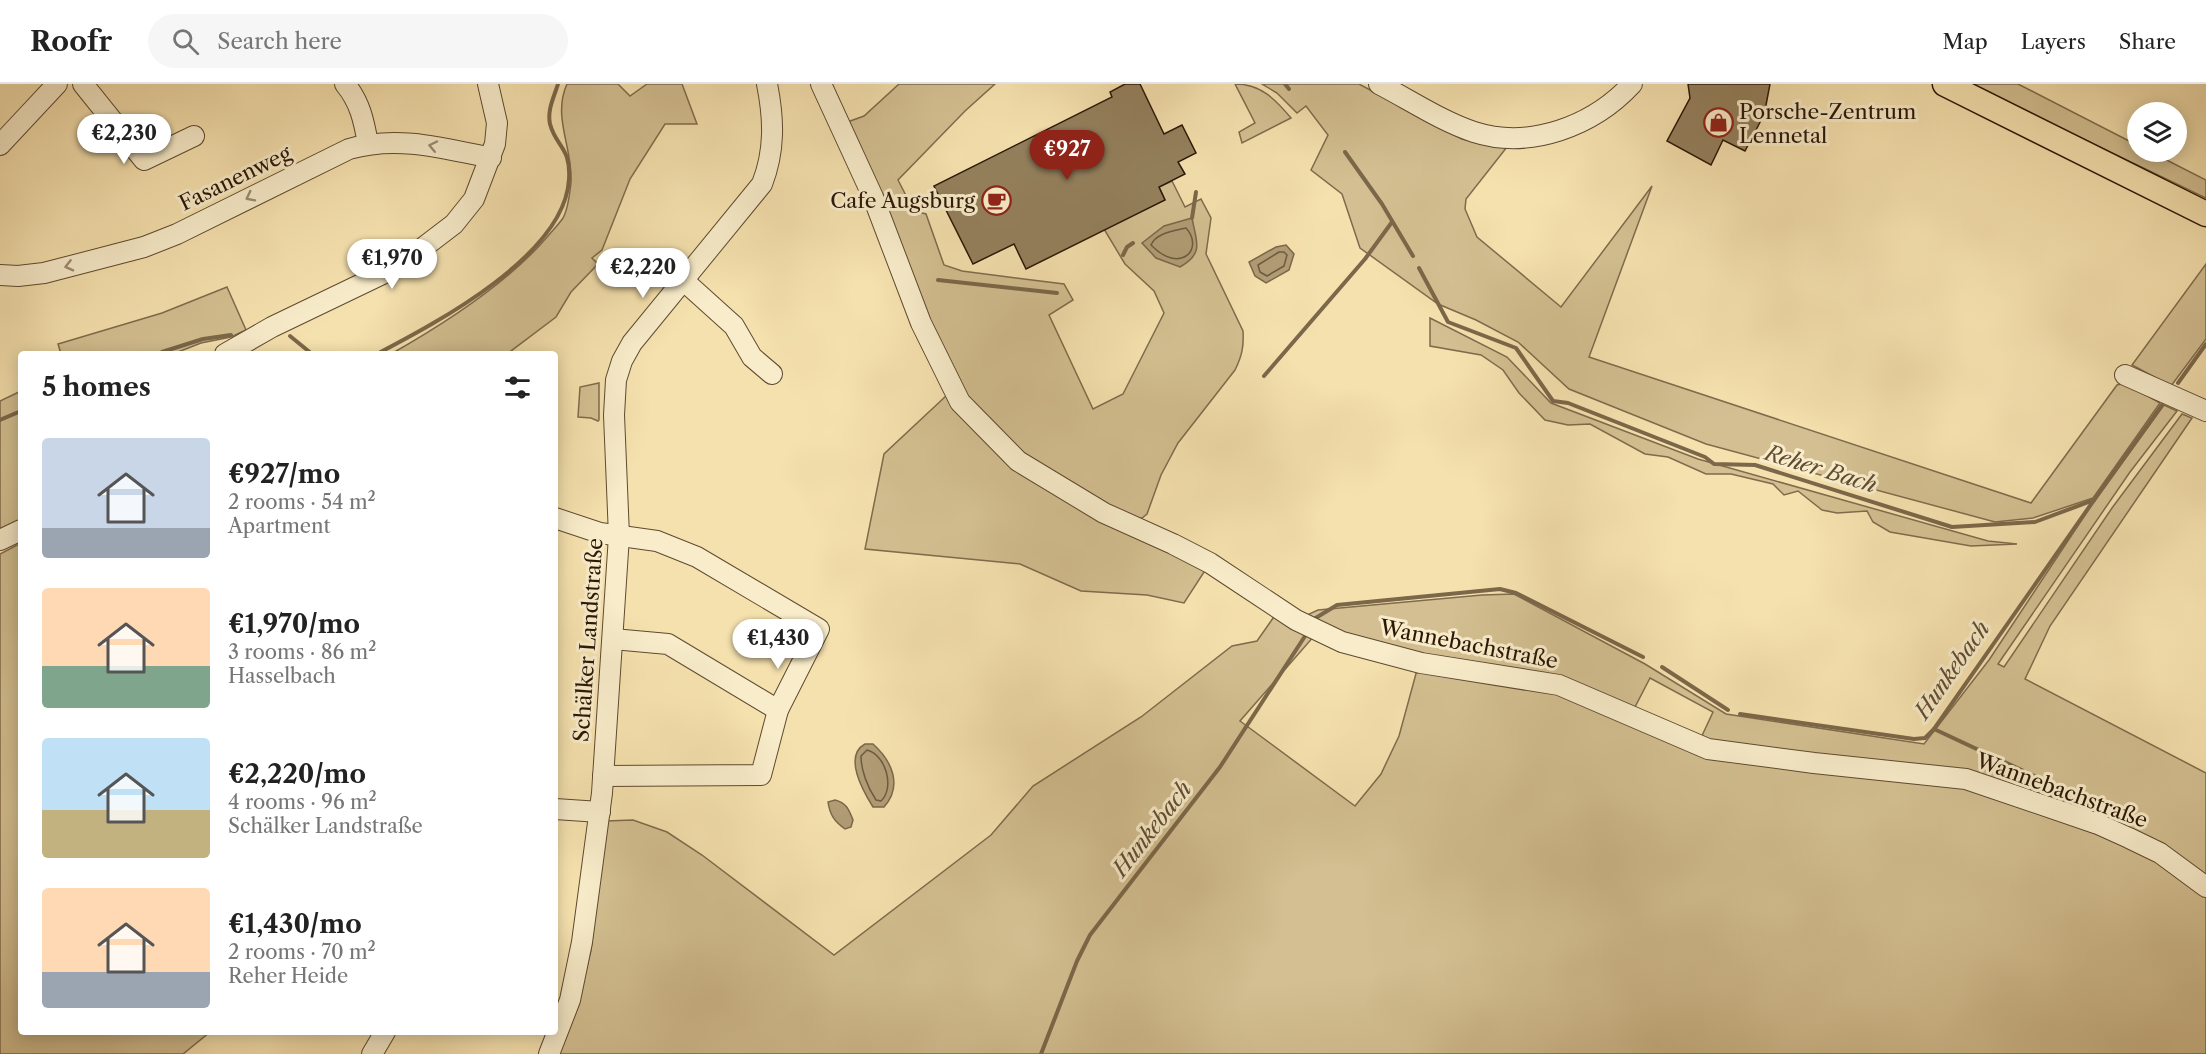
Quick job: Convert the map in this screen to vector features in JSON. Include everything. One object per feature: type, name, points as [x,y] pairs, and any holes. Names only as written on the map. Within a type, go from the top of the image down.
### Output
[{"type":"main road","points":[[1945,84],[2206,214]]},
{"type":"street","points":[[83,84],[144,160],[194,135]]},
{"type":"street","points":[[345,84],[363,115],[368,144]]},
{"type":"street","points":[[230,351],[272,327],[380,275],[419,253],[466,211],[474,199],[495,144],[496,123],[488,84]]},
{"type":"street","name":"Schälker Landstraße","points":[[558,1031],[570,1000],[582,942],[600,812],[614,639],[619,536],[614,416],[617,374],[632,343],[762,184],[770,165],[772,139],[773,116],[767,84]]},
{"type":"street","name":"Wannebachstraße","points":[[821,84],[873,197],[921,323],[960,402],[1018,461],[1104,513],[1210,563],[1296,620],[1342,642],[1421,663],[1559,685],[1708,749],[1966,779],[2098,824],[2160,853],[2206,887]]},
{"type":"street","points":[[1379,84],[1474,132],[1500,137],[1523,137],[1549,134],[1584,121],[1608,106],[1632,84]]},
{"type":"street","points":[[0,145],[52,85]]},
{"type":"street","name":"Fasanenweg","points":[[0,275],[18,276],[44,273],[144,247],[177,234],[349,150],[368,144],[415,142],[491,158]]},
{"type":"street","points":[[683,280],[734,326],[752,357],[771,374]]},
{"type":"street","points":[[2125,375],[2206,411]]},
{"type":"street","points":[[558,519],[600,533],[657,540],[697,557],[819,629],[778,710],[761,775],[603,776]]},
{"type":"street","points":[[0,540],[18,531]]},
{"type":"street","points":[[614,639],[668,644],[778,710]]},
{"type":"street","points":[[558,810],[600,812]]},
{"type":"street","points":[[372,1054],[382,1035]]},
{"type":"street","name":"Schälker Landstraße","points":[[549,1054],[556,1035]]},
{"type":"shaded area","points":[[567,84],[618,84],[630,96],[647,84],[682,84],[697,124],[665,124],[630,179],[602,250],[592,258],[598,264],[571,292],[556,317],[511,351],[396,351],[454,316],[495,286],[532,253],[563,218],[571,182],[571,169],[562,121],[563,96]]},
{"type":"shaded area","points":[[899,84],[995,84],[965,111],[898,180],[914,211],[926,214],[944,265],[962,271],[1064,284],[1073,300],[1049,315],[1093,409],[1123,394],[1164,313],[1154,291],[1125,264],[1104,229],[1165,200],[1159,187],[1172,181],[1185,207],[1201,199],[1211,218],[1206,254],[1243,331],[1242,351],[1235,370],[1178,443],[1161,475],[1147,514],[1142,518],[1125,520],[1002,440],[956,387],[842,124],[864,116]]},
{"type":"shaded area","points":[[1235,84],[1252,87],[1267,94],[1291,118],[1242,143],[1239,132],[1255,123]]},
{"type":"shaded area","points":[[1262,84],[1359,84],[1462,139],[1507,147],[1466,199],[1465,209],[1477,237],[1561,307],[1652,186],[1589,357],[2031,503],[2117,385],[2125,383],[2160,403],[2093,498],[2033,518],[1995,522],[1706,444],[1569,389],[1518,342],[1476,320],[1438,304],[1360,248],[1342,194],[1311,170],[1328,135],[1306,106],[1297,113],[1277,93]]},
{"type":"shaded area","points":[[1969,84],[2018,84],[2127,140],[2127,160]]},
{"type":"shaded area","points":[[2131,162],[2171,162],[2206,180],[2206,198]]},
{"type":"shaded area","points":[[2206,264],[2206,339],[2171,386],[2132,365]]},
{"type":"shaded area","points":[[227,287],[246,330],[231,337],[201,343],[181,351],[60,351],[58,344],[162,313]]},
{"type":"shaded area","points":[[1430,318],[1507,357],[1551,403],[1698,459],[1988,541],[2017,544],[1971,546],[1890,532],[1873,522],[1867,511],[1837,513],[1822,510],[1798,491],[1784,495],[1773,484],[1731,474],[1706,474],[1668,457],[1645,454],[1590,424],[1568,425],[1545,420],[1519,393],[1503,370],[1481,355],[1430,346]]},
{"type":"shaded area","points":[[599,383],[599,420],[578,417],[580,387]]},
{"type":"shaded area","points":[[18,392],[18,522],[0,531],[0,401]]},
{"type":"shaded area","points":[[947,395],[995,450],[1206,569],[1184,603],[1147,595],[1081,591],[1020,564],[865,549],[884,454]]},
{"type":"shaded area","points":[[2164,405],[2177,411],[2130,472],[1998,664],[2004,667],[2112,508],[2182,414],[2192,418],[2050,626],[2025,679],[2206,773],[2206,1054],[559,1054],[576,1012],[591,950],[606,821],[633,820],[667,832],[702,855],[834,955],[991,835],[1033,786],[1141,717],[1232,646],[1257,641],[1278,611],[1315,635],[1240,721],[1355,806],[1381,774],[1399,736],[1420,659],[1345,638],[1307,615],[1318,610],[1482,595],[1514,594],[1645,664],[1726,714],[1924,744],[1989,660],[2093,503]],"holes":[[[1650,678],[1713,712],[1699,742],[1633,711]]]},
{"type":"shaded area","points":[[18,545],[18,1035],[206,1035],[183,1054],[0,1054],[0,554]]},
{"type":"water","points":[[1192,218],[1197,240],[1196,251],[1188,262],[1180,267],[1156,258],[1142,243],[1164,226]]},
{"type":"water","points":[[1286,245],[1294,254],[1289,270],[1266,283],[1255,276],[1249,262],[1276,247]]},
{"type":"water","points":[[865,744],[873,744],[880,751],[893,774],[893,791],[884,807],[873,807],[857,774],[856,757],[859,749]]},
{"type":"water","points":[[835,800],[849,810],[853,820],[851,827],[845,829],[833,817],[828,802]]},
{"type":"building","points":[[1125,84],[1140,84],[1164,134],[1182,125],[1196,153],[1178,162],[1185,174],[1159,187],[1165,200],[1026,269],[1014,244],[973,264],[934,186],[1112,97],[1110,92]]},
{"type":"building","name":"Porsche-Zentrum Lennetal","points":[[1688,84],[1770,84],[1766,105],[1768,107],[1745,151],[1723,140],[1711,165],[1667,141],[1690,98]]},
{"type":"waterway","points":[[382,351],[464,305],[523,259],[546,234],[562,207],[569,179],[568,160],[553,132],[549,119],[558,84]]},
{"type":"waterway","name":"Reher Bach","points":[[1285,84],[1289,89]]},
{"type":"waterway","name":"Reher Bach","points":[[1345,152],[1382,204],[1413,256]]},
{"type":"waterway","points":[[1192,218],[1196,192]]},
{"type":"waterway","points":[[1264,376],[1365,259],[1392,222]]},
{"type":"waterway","points":[[1123,255],[1127,247],[1133,243]]},
{"type":"waterway","name":"Reher Bach","points":[[1419,268],[1448,322],[1516,348],[1553,401],[1568,403],[1705,457],[1714,464],[1755,465],[1952,527],[2035,522],[2094,500],[2162,405]]},
{"type":"waterway","points":[[938,280],[1057,293]]},
{"type":"waterway","points":[[165,351],[203,339],[231,335]]},
{"type":"waterway","points":[[290,336],[308,351]]},
{"type":"waterway","name":"Reher Bach","points":[[2178,383],[2206,344]]},
{"type":"waterway","points":[[0,420],[18,412]]},
{"type":"waterway","name":"Hunkebach","points":[[1740,714],[1914,739],[1925,738],[1934,729],[2094,500]]},
{"type":"waterway","name":"Hunkebach","points":[[1314,619],[1337,605],[1500,589],[1516,593],[1643,657]]},
{"type":"waterway","name":"Hunkebach","points":[[1041,1054],[1077,961],[1090,935],[1220,767],[1307,633]]},
{"type":"waterway","name":"Hunkebach","points":[[1662,667],[1728,710]]},
{"type":"waterway","points":[[1934,729],[2045,781],[2041,792],[2076,807]]},
{"type":"place","name":"Porsche-Zentrum Lennetal","points":[[1718,123]]},
{"type":"place","name":"Cafe Augsburg","points":[[996,200]]}]
